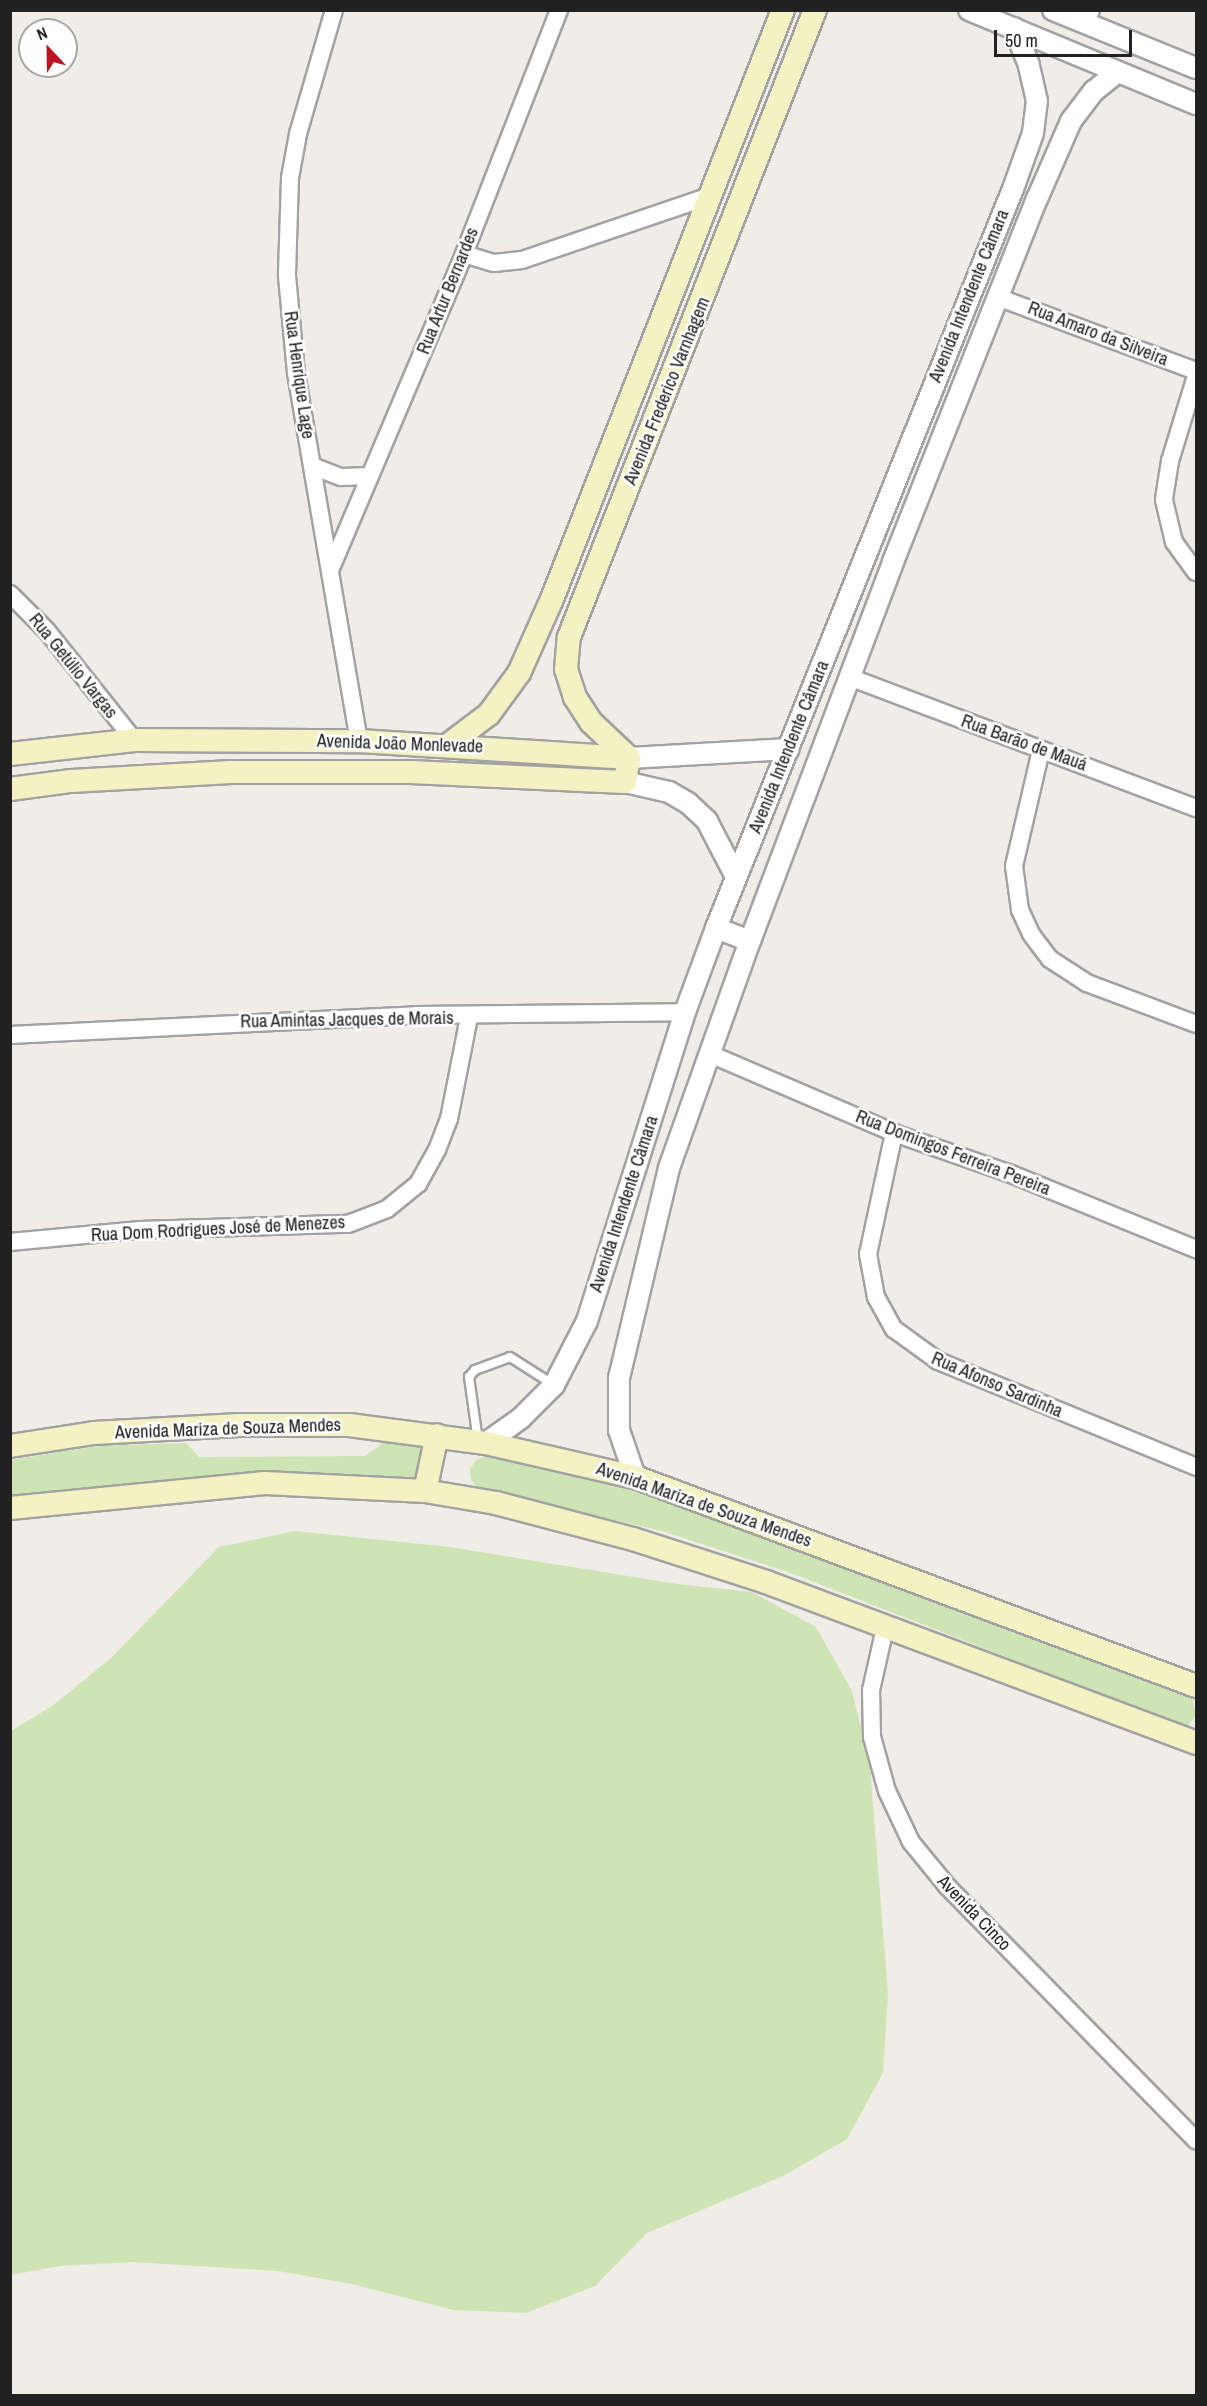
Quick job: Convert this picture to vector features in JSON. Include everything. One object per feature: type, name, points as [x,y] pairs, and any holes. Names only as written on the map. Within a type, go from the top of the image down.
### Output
[{"type":"main road","name":"Avenida Frederico Varnhagem","points":[[448,745],[489,714],[506,694],[552,599],[707,197],[783,10]]},
{"type":"main road","name":"Avenida Frederico Varnhagem","points":[[629,758],[591,722],[570,685],[566,655],[578,610],[694,327],[799,51],[817,12]]},
{"type":"main road","points":[[772,38],[799,51]]},
{"type":"main road","points":[[552,599],[578,610]]},
{"type":"main road","name":"Avenida João Monlevade","points":[[10,754],[134,740],[359,741],[629,758]]},
{"type":"main road","points":[[231,772],[226,756],[236,741]]},
{"type":"main road","points":[[625,782],[629,758]]},
{"type":"main road","name":"Avenida João Monlevade","points":[[10,789],[72,781],[231,772],[411,772],[625,782]]},
{"type":"main road","name":"Avenida Mariza de Souza Mendes","points":[[10,1446],[94,1433],[239,1425],[349,1425],[482,1442],[635,1477],[1197,1686]]},
{"type":"main road","points":[[425,1491],[437,1435]]},
{"type":"main road","points":[[10,1508],[266,1483],[425,1491],[496,1503],[633,1539],[766,1582],[885,1628],[1196,1740]]},
{"type":"street","name":"Rua Henrique Lage","points":[[334,10],[302,114],[290,178],[287,217],[290,321],[359,741]]},
{"type":"street","name":"Rua Artur Bernardes","points":[[330,568],[464,254],[559,10]]},
{"type":"street","points":[[969,10],[1116,73],[1197,104]]},
{"type":"street","points":[[1053,10],[1088,16],[1197,68]]},
{"type":"street","name":"Avenida Intendente Câmara","points":[[482,1442],[521,1418],[554,1385],[587,1321],[685,1012],[716,928],[789,749],[865,551],[1013,189],[1033,133],[1037,101],[1029,65],[1014,28]]},
{"type":"street","name":"Avenida Intendente Câmara","points":[[635,1477],[618,1430],[619,1378],[669,1168],[750,941],[852,678],[893,562],[1000,298],[1037,199],[1071,121],[1094,91],[1116,73]]},
{"type":"street","points":[[1013,189],[1037,199]]},
{"type":"street","points":[[464,254],[494,263],[522,260],[707,197]]},
{"type":"street","name":"Rua Amaro da Silveira","points":[[1000,298],[1197,371]]},
{"type":"street","points":[[1197,376],[1170,461],[1164,500],[1174,542],[1197,572]]},
{"type":"street","points":[[312,466],[341,477],[370,476]]},
{"type":"street","points":[[865,551],[893,562]]},
{"type":"street","name":"Rua Getúlio Vargas","points":[[10,594],[47,631],[134,740]]},
{"type":"street","name":"Rua Barão de Mauá","points":[[852,678],[1197,808]]},
{"type":"street","name":"Avenida João Monlevade","points":[[629,758],[789,749]]},
{"type":"street","points":[[1041,750],[1014,866],[1020,910],[1031,934],[1050,959],[1087,983],[1197,1024]]},
{"type":"street","name":"Avenida João Monlevade","points":[[625,782],[669,792],[688,803],[707,821],[736,877]]},
{"type":"street","points":[[716,928],[750,941]]},
{"type":"street","name":"Rua Amintas Jacques de Morais","points":[[10,1035],[256,1021],[685,1012]]},
{"type":"street","name":"Rua Dom Rodrigues José de Menezes","points":[[10,1242],[140,1230],[348,1224],[387,1209],[418,1184],[437,1150],[449,1119],[469,1017]]},
{"type":"street","name":"Rua Domingos Ferreira Pereira","points":[[710,1054],[894,1133],[1011,1174],[1197,1249]]},
{"type":"street","name":"Rua Afonso Sardinha","points":[[894,1133],[868,1254],[876,1297],[894,1329],[921,1352],[947,1365],[1197,1467]]},
{"type":"street","points":[[639,1158],[669,1168]]},
{"type":"street","name":"Avenida Cinco","points":[[885,1628],[871,1690],[872,1737],[887,1791],[911,1842],[947,1886],[1197,2140]]},
{"type":"lane","points":[[482,1442],[469,1377],[475,1370],[510,1358],[554,1385]]},
{"type":"green space","points":[[386,1441],[420,1446],[424,1450],[418,1478],[199,1476],[11,1498],[11,1460],[98,1446],[186,1443],[199,1457],[365,1456]]},
{"type":"green space","points":[[486,1456],[573,1472],[673,1500],[1192,1698],[1196,1716],[1186,1727],[788,1572],[662,1531],[478,1488],[471,1480],[470,1469],[476,1460]]},
{"type":"green space","points":[[295,1531],[450,1547],[677,1584],[752,1592],[816,1627],[852,1691],[870,1765],[888,1995],[883,2073],[847,2139],[785,2175],[647,2233],[595,2286],[526,2313],[453,2310],[352,2284],[278,2271],[133,2262],[60,2266],[11,2275],[11,1731],[52,1706],[110,1659],[219,1547]]}]
